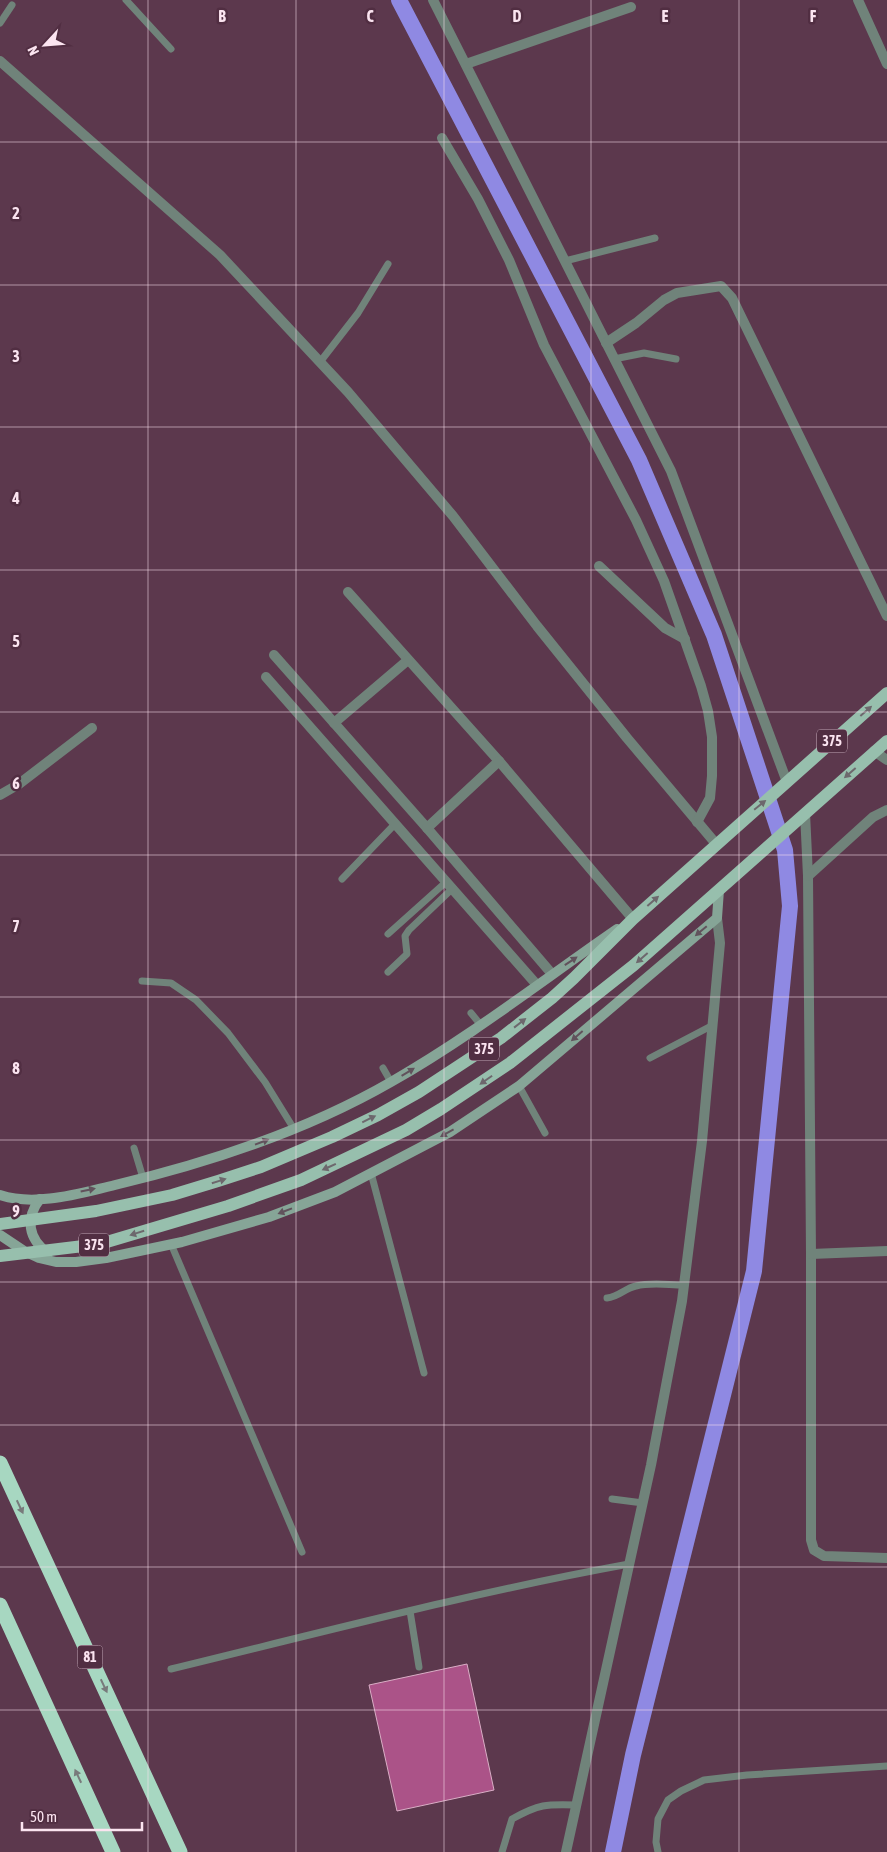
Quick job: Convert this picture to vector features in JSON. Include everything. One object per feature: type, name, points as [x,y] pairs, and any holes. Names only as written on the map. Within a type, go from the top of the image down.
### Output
[{"type":"highway","name":"81","points":[[0,1463],[180,1852]]},
{"type":"highway","points":[[0,1605],[113,1852]]},
{"type":"main road","name":"375","points":[[0,1224],[96,1211],[172,1194],[261,1167],[340,1134],[419,1092],[500,1038],[552,998],[633,919],[717,845],[742,820],[887,693]]},
{"type":"main road","name":"375","points":[[0,1256],[100,1244],[228,1206],[301,1180],[371,1148],[441,1109],[510,1063],[634,965],[887,741]]},
{"type":"main road","points":[[0,1235],[32,1255],[64,1263],[106,1258],[172,1244],[270,1217],[335,1192],[450,1132],[519,1086],[717,918],[719,890]]},
{"type":"main road","points":[[0,1195],[14,1199],[40,1199],[143,1178],[224,1155],[294,1129],[354,1102],[423,1063],[633,919]]},
{"type":"main road","points":[[40,1199],[34,1206],[30,1218],[32,1235],[43,1250],[64,1263]]},
{"type":"street","points":[[433,0],[671,472],[783,786]]},
{"type":"street","points":[[858,0],[885,54],[887,64]]},
{"type":"street","points":[[466,64],[631,7]]},
{"type":"street","points":[[0,61],[220,255],[348,392],[453,516],[537,626],[717,845]]},
{"type":"street","points":[[442,138],[478,199],[509,260],[544,345],[647,542],[664,582],[704,695],[712,737],[710,798],[697,822]]},
{"type":"street","points":[[606,343],[636,324],[664,300],[677,293],[721,286],[732,298],[887,616]]},
{"type":"street","points":[[599,566],[665,628],[685,639]]},
{"type":"street","points":[[348,592],[499,761],[633,919]]},
{"type":"street","points":[[274,655],[427,828],[552,974]]},
{"type":"street","points":[[334,723],[408,660]]},
{"type":"street","points":[[266,677],[537,985]]},
{"type":"street","points":[[0,795],[19,784],[92,728]]},
{"type":"street","points":[[874,751],[887,760]]},
{"type":"street","points":[[427,828],[499,761]]},
{"type":"street","points":[[808,876],[873,816],[887,810]]},
{"type":"street","points":[[804,813],[808,876],[811,1540],[814,1550],[824,1556],[887,1558]]},
{"type":"street","points":[[566,1852],[643,1503],[684,1285],[702,1142],[720,943],[717,918]]},
{"type":"street","points":[[811,1254],[887,1251]]},
{"type":"lane","points":[[126,0],[171,49]]},
{"type":"lane","points":[[0,23],[12,5]]},
{"type":"lane","points":[[565,261],[655,238]]},
{"type":"lane","points":[[320,362],[358,313],[388,264]]},
{"type":"lane","points":[[614,359],[644,353],[676,360]]},
{"type":"lane","points":[[342,879],[395,824]]},
{"type":"lane","points":[[388,934],[450,885]]},
{"type":"lane","points":[[388,972],[407,954],[405,936],[409,930],[450,885]]},
{"type":"lane","points":[[142,981],[172,983],[196,1000],[228,1033],[265,1082],[294,1129]]},
{"type":"lane","points":[[471,1013],[480,1024]]},
{"type":"lane","points":[[650,1058],[712,1024]]},
{"type":"lane","points":[[383,1068],[391,1082]]},
{"type":"lane","points":[[519,1086],[545,1133]]},
{"type":"lane","points":[[134,1148],[143,1178]]},
{"type":"lane","points":[[371,1173],[424,1373]]},
{"type":"lane","points":[[172,1244],[302,1552]]},
{"type":"lane","points":[[607,1298],[618,1296],[633,1286],[646,1284],[684,1285]]},
{"type":"lane","points":[[612,1499],[643,1503]]},
{"type":"lane","points":[[170,1669],[548,1579],[629,1564]]},
{"type":"lane","points":[[410,1611],[419,1667]]},
{"type":"lane","points":[[658,1852],[656,1842],[658,1819],[668,1800],[704,1780],[747,1775],[887,1766]]},
{"type":"lane","points":[[502,1852],[512,1819],[533,1808],[549,1804],[576,1805]]},
{"type":"building","points":[[467,1664],[494,1790],[397,1811],[369,1685]]},
{"type":"waterway","points":[[399,0],[639,460],[714,635],[785,850],[790,906],[754,1271],[633,1755],[613,1852]]}]
